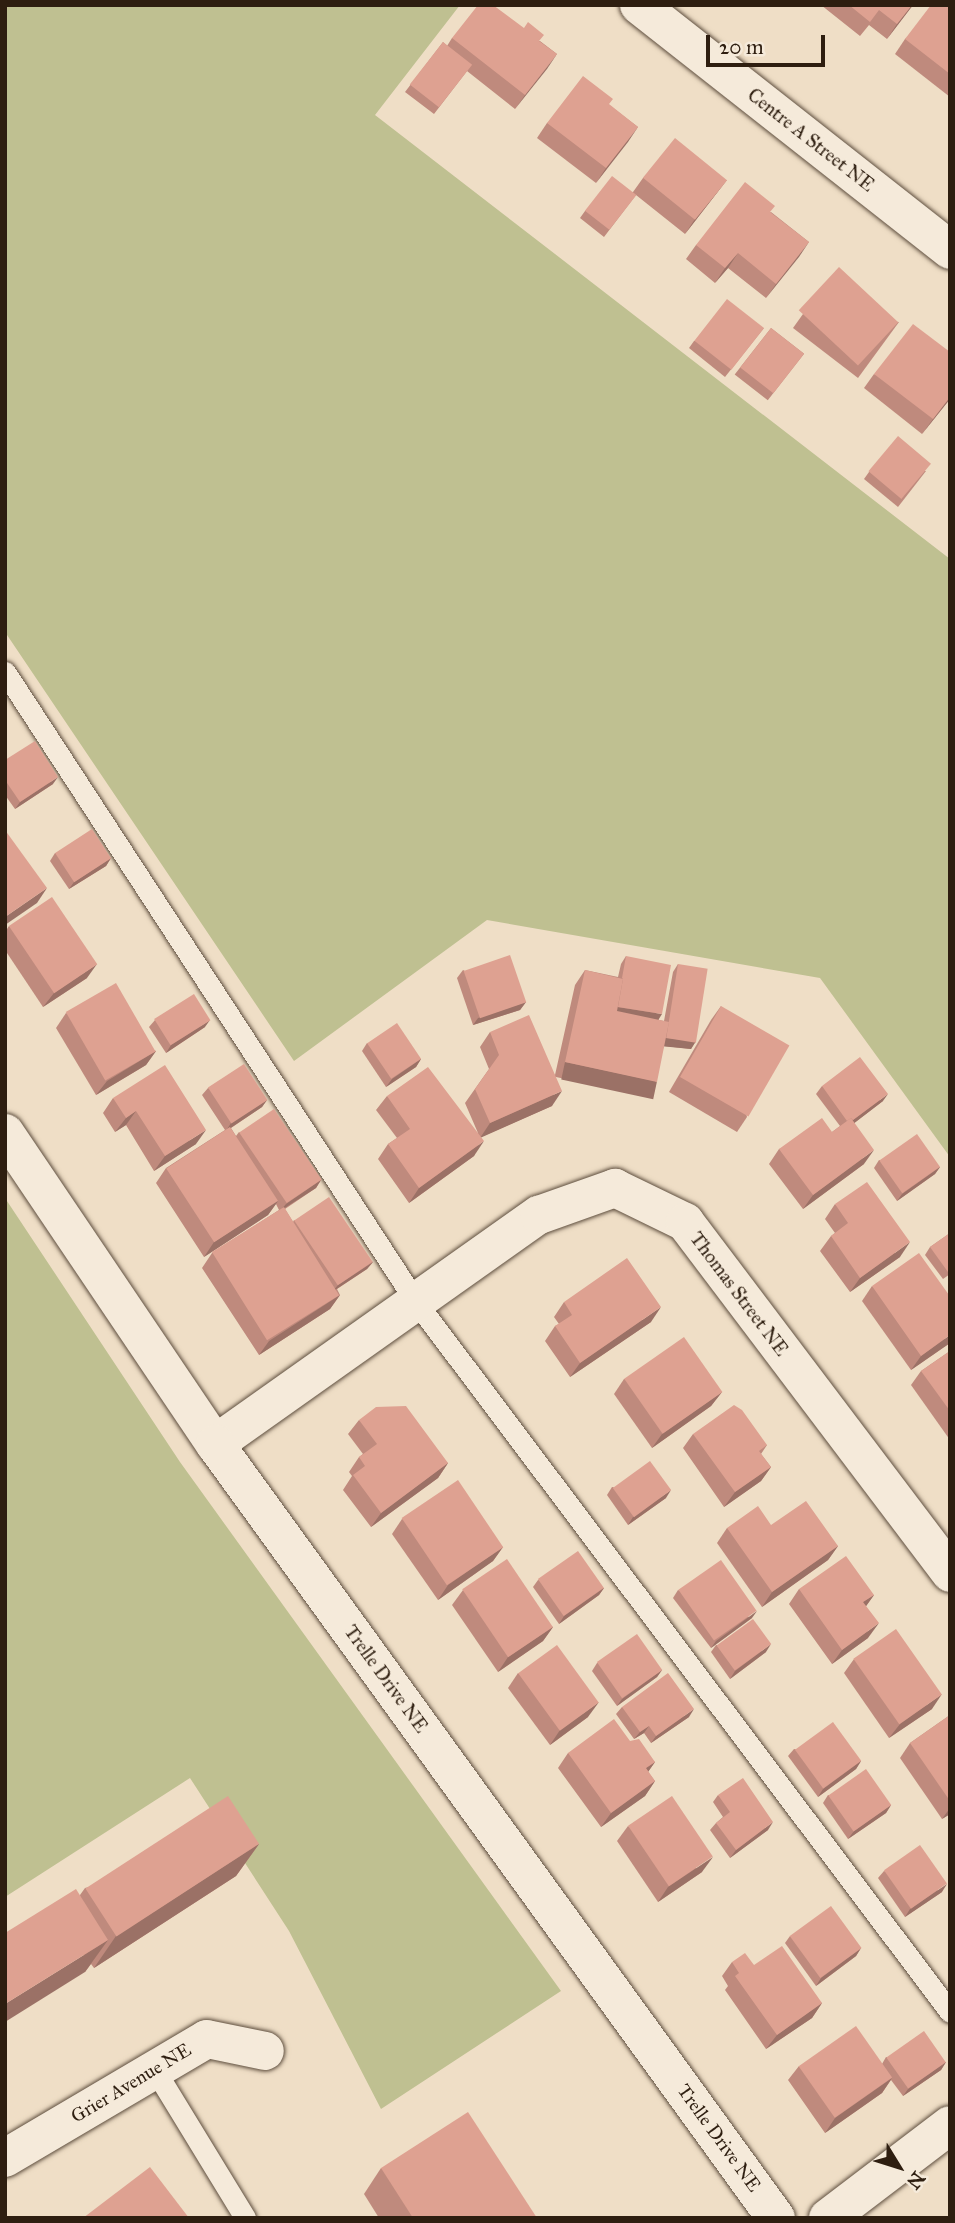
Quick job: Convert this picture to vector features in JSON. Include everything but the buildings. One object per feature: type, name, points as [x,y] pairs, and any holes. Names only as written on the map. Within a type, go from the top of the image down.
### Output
[{"type":"street","name":"Centre A Street NE","points":[[639,5],[950,250]]},
{"type":"street","name":"Trelle Drive NE","points":[[5,1133],[215,1444],[776,2218]]},
{"type":"street","name":"Thomas Street NE","points":[[215,1444],[539,1215],[615,1188],[685,1222],[950,1573]]},
{"type":"street","name":"Grier Avenue NE","points":[[5,2158],[153,2067],[207,2039],[265,2051]]},
{"type":"street","points":[[828,2218],[950,2125]]},
{"type":"lane","points":[[5,672],[415,1302],[950,2012]]},
{"type":"lane","points":[[153,2067],[245,2218]]},
{"type":"green space","points":[[5,5],[460,5],[375,115],[950,559],[950,1157],[820,978],[487,920],[294,1061],[5,632]]},
{"type":"green space","points":[[5,1198],[180,1462],[561,1991],[381,2109],[289,1931],[190,1778],[5,1897]]}]
